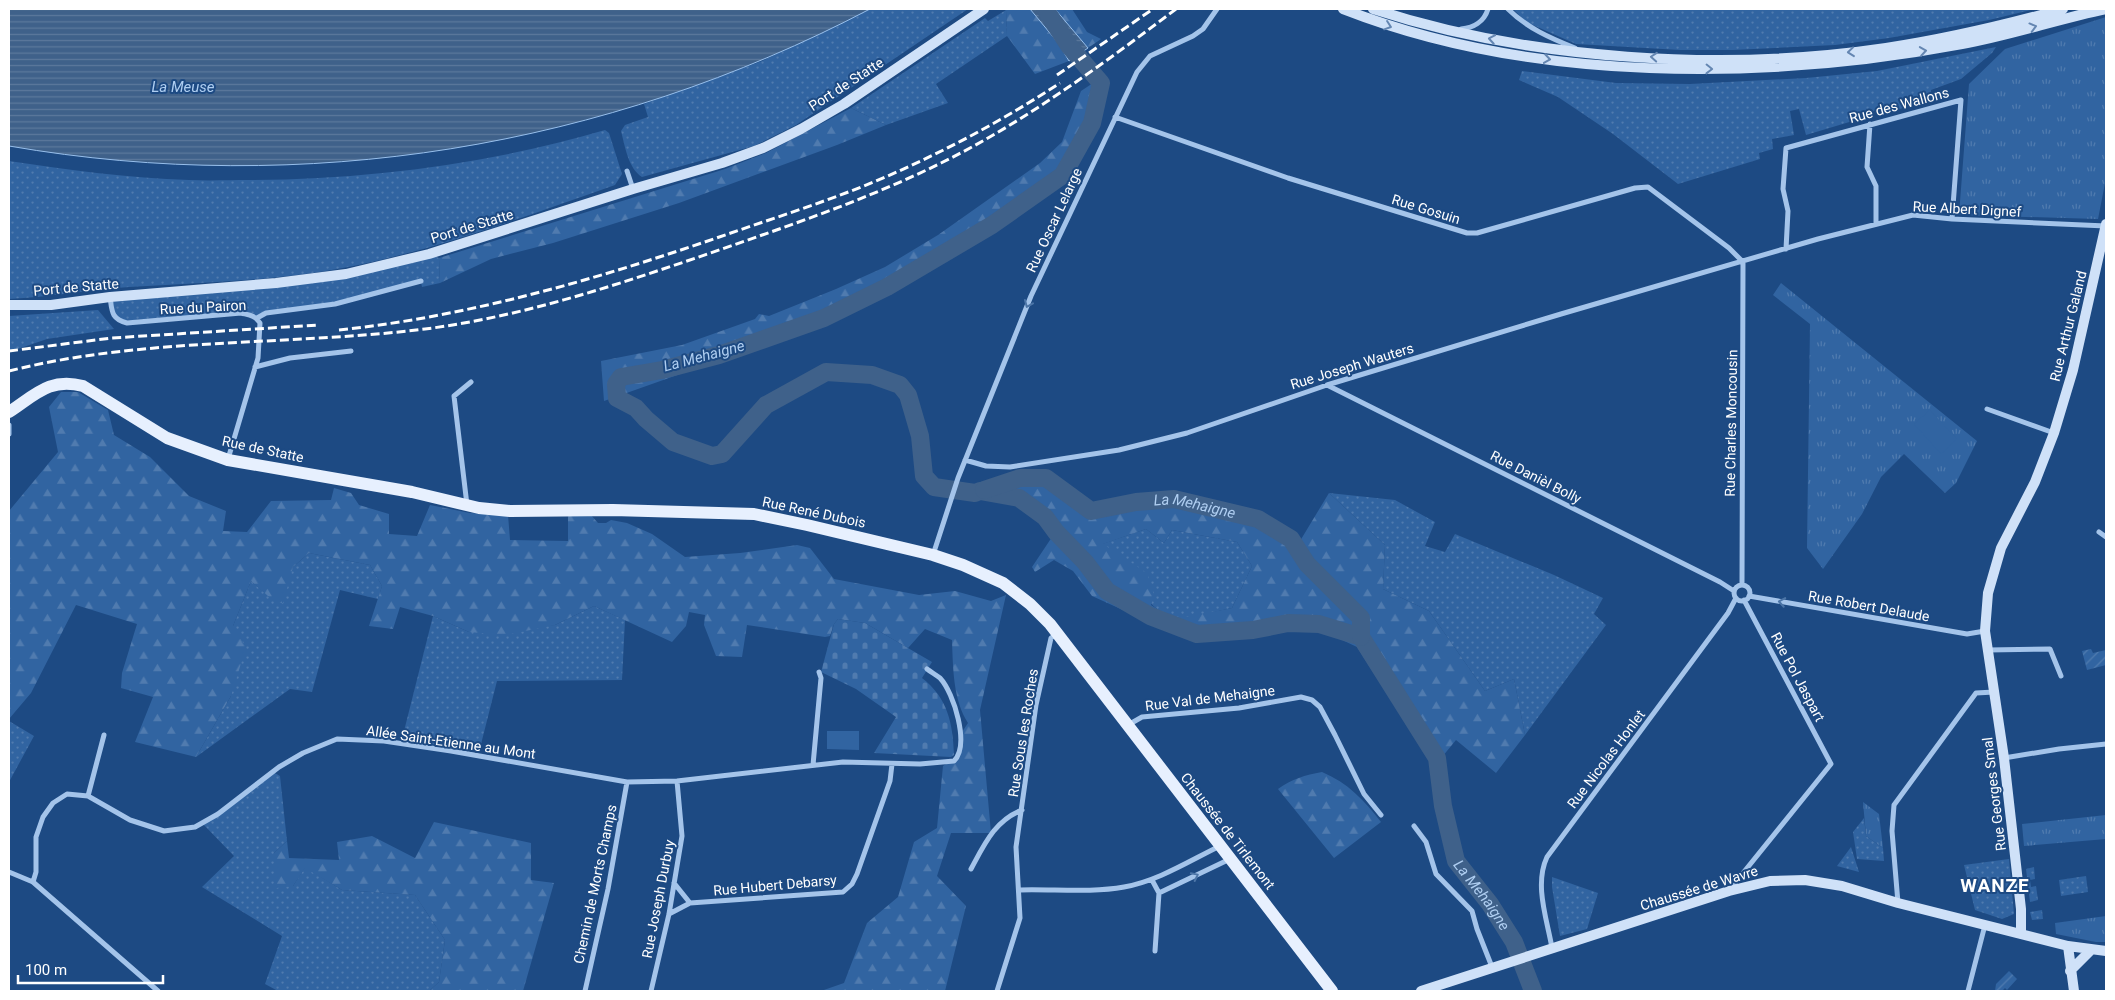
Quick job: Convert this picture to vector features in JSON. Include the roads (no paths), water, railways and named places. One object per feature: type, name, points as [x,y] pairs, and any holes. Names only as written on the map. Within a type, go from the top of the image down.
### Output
[{"type":"main road","name":"Port de Statte","points":[[9,306],[276,284],[346,274],[428,254],[632,189],[722,163],[763,148],[844,104],[984,9]]},
{"type":"main road","points":[[1343,9],[1396,28],[1488,49],[1540,58],[1593,65],[1743,69],[1815,65],[1886,57],[1986,39],[2106,9]]},
{"type":"main road","points":[[1373,9],[1452,30],[1532,46],[1670,58],[1744,60],[1814,56],[1885,48],[1958,36],[2063,9]]},
{"type":"main road","name":"Rue Arthur Galand","points":[[1992,573],[2001,548],[2035,482],[2054,433],[2073,370],[2106,225]]},
{"type":"main road","name":"Rue de Statte","points":[[9,412],[42,389],[54,384],[68,382],[83,386],[167,438],[228,460],[412,492],[467,506]]},
{"type":"main road","name":"Rue René Dubois","points":[[467,506],[510,511],[613,510],[754,514],[933,556],[984,573],[1012,590],[1030,604],[1058,634],[1100,689]]},
{"type":"main road","name":"Rue Georges Smal","points":[[1992,573],[1988,593],[1985,631],[2004,758],[2021,909],[2021,934]]},
{"type":"main road","name":"Chaussée de Tirlemont","points":[[1100,689],[1332,991]]},
{"type":"main road","name":"Chaussée de Wavre","points":[[1421,991],[1729,891],[1770,881],[1805,880],[1842,886],[1898,903],[2068,946],[2106,951]]},
{"type":"main road","points":[[2068,946],[2074,991]]},
{"type":"main road","points":[[2070,971],[2091,950]]},
{"type":"street","name":"Rue Oscar Lelarge","points":[[933,556],[955,485],[1031,296],[1137,72],[1150,56],[1193,36],[1203,29],[1217,9]]},
{"type":"street","points":[[1452,30],[1474,27],[1483,18],[1488,9]]},
{"type":"street","points":[[1508,9],[1524,23],[1549,38],[1587,52]]},
{"type":"street","name":"Rue des Wallons","points":[[1786,249],[1788,211],[1784,189],[1786,148],[1961,100],[1952,219]]},
{"type":"street","name":"Rue Gosuin","points":[[1115,117],[1279,174],[1467,233],[1477,233],[1635,188],[1648,187],[1729,248],[1743,262]]},
{"type":"street","points":[[1870,124],[1867,167],[1876,186],[1876,224]]},
{"type":"street","points":[[627,171],[632,189]]},
{"type":"street","name":"Rue Albert Dignef","points":[[1743,262],[1913,215],[1952,219],[2106,225]]},
{"type":"street","name":"Rue Joseph Wauters","points":[[965,460],[986,466],[1010,468],[1119,450],[1187,433],[1327,385],[1561,314],[1743,262]]},
{"type":"street","name":"Rue Charles Moncousin","points":[[1742,585],[1743,262]]},
{"type":"street","points":[[257,318],[266,313],[335,304],[421,282]]},
{"type":"street","name":"Rue du Pairon","points":[[110,297],[113,313],[118,321],[126,323],[241,314],[257,318],[260,323],[258,358],[228,460]]},
{"type":"street","points":[[255,367],[290,358],[351,352]]},
{"type":"street","points":[[467,506],[454,396],[471,382]]},
{"type":"street","name":"Rue Danièl Bolly","points":[[1327,385],[1720,582],[1734,591]]},
{"type":"street","points":[[1987,409],[2054,433]]},
{"type":"street","points":[[9,425],[9,434]]},
{"type":"street","points":[[2099,532],[2106,537]]},
{"type":"street","points":[[1742,585],[1748,587],[1749,596],[1744,600],[1736,598],[1734,591],[1738,586],[1742,585]]},
{"type":"street","name":"Rue Robert Delaude","points":[[1749,596],[1966,634],[1985,631]]},
{"type":"street","name":"Rue Nicolas Honlet","points":[[1552,948],[1541,888],[1541,869],[1547,857],[1728,613],[1736,598]]},
{"type":"street","name":"Rue Pol Jaspart","points":[[1729,891],[1831,764],[1744,600]]},
{"type":"street","name":"Rue Sous les Roches","points":[[997,991],[1020,918],[1020,890],[1016,847],[1036,705],[1051,638],[1058,634]]},
{"type":"street","points":[[1988,650],[2050,648],[2061,676]]},
{"type":"street","name":"Allée Saint-Etienne au Mont","points":[[88,796],[130,820],[164,831],[195,827],[218,814],[279,767],[337,739],[384,742],[451,751],[627,782],[677,781],[843,762],[892,764],[951,762],[960,753],[957,715],[950,695],[940,678],[927,669]]},
{"type":"street","points":[[813,765],[821,678],[819,672]]},
{"type":"street","points":[[1898,903],[1892,831],[1894,805],[1976,693],[1994,692]]},
{"type":"street","name":"Rue Val de Mehaigne","points":[[1128,726],[1142,717],[1239,708],[1301,697],[1312,700],[1320,708],[1335,735],[1364,794],[1381,815]]},
{"type":"street","points":[[33,882],[36,872],[36,837],[43,817],[53,803],[67,794],[88,796],[104,735]]},
{"type":"street","points":[[2004,758],[2106,744]]},
{"type":"street","name":"Rue Hubert Debarsy","points":[[669,914],[690,903],[843,892],[852,884],[857,874],[890,782],[892,764]]},
{"type":"street","name":"Rue Joseph Durbuy","points":[[651,991],[669,914],[682,836],[677,781]]},
{"type":"street","name":"Chemin de Morts Champs","points":[[585,991],[608,889],[627,782]]},
{"type":"street","name":"Rue Sous les Roches","points":[[971,869],[991,833],[1000,822],[1011,814],[1022,810]]},
{"type":"street","points":[[1414,826],[1426,842],[1436,874],[1472,911],[1492,967]]},
{"type":"street","points":[[1020,890],[1124,887],[1152,880],[1220,846]]},
{"type":"street","points":[[1159,893],[1230,859]]},
{"type":"street","points":[[9,872],[33,882],[158,991]]},
{"type":"street","points":[[1152,880],[1159,893],[1155,951]]},
{"type":"street","points":[[674,883],[690,903]]},
{"type":"street","points":[[1968,991],[1985,925]]},
{"type":"water","name":"La Meuse","points":[[9,9],[870,9],[769,57],[665,96],[559,127],[451,149],[341,162],[231,166],[120,160],[9,146]]},
{"type":"water","points":[[1030,9],[1055,9],[1088,48],[1069,61],[1059,44]]},
{"type":"waterway","name":"La Mehaigne","points":[[1045,9],[1070,47],[1101,83],[1092,123],[1063,175],[992,225],[887,287],[824,318],[719,355],[662,370],[621,377],[616,384],[617,398],[636,408],[673,442],[712,456],[722,454],[766,405],[826,372],[872,375],[900,385],[908,395],[920,436],[924,476],[934,487],[975,493],[980,491],[1019,498],[1045,517],[1056,532],[1085,562],[1107,591],[1150,616],[1197,634],[1253,630],[1288,623],[1319,624],[1361,637],[1437,758],[1443,806],[1456,861],[1490,904],[1514,942],[1533,991]]},
{"type":"waterway","name":"La Mehaigne","points":[[984,490],[1020,478],[1046,478],[1091,511],[1136,502],[1174,499],[1258,519],[1291,539],[1307,564],[1361,618],[1361,637]]},
{"type":"railway","points":[[1057,75],[1153,9]]},
{"type":"railway","points":[[9,371],[111,352],[373,334],[460,324],[529,309],[629,280],[820,214],[881,190],[941,163],[1002,130],[1062,92],[1176,9]]},
{"type":"railway","points":[[339,330],[389,324],[438,315],[536,293],[632,266],[784,215],[858,188],[924,160],[993,124],[1060,83]]},
{"type":"railway","points":[[9,351],[112,338],[318,325]]},
{"type":"district","name":"WANZE","points":[[1995,885]]}]
